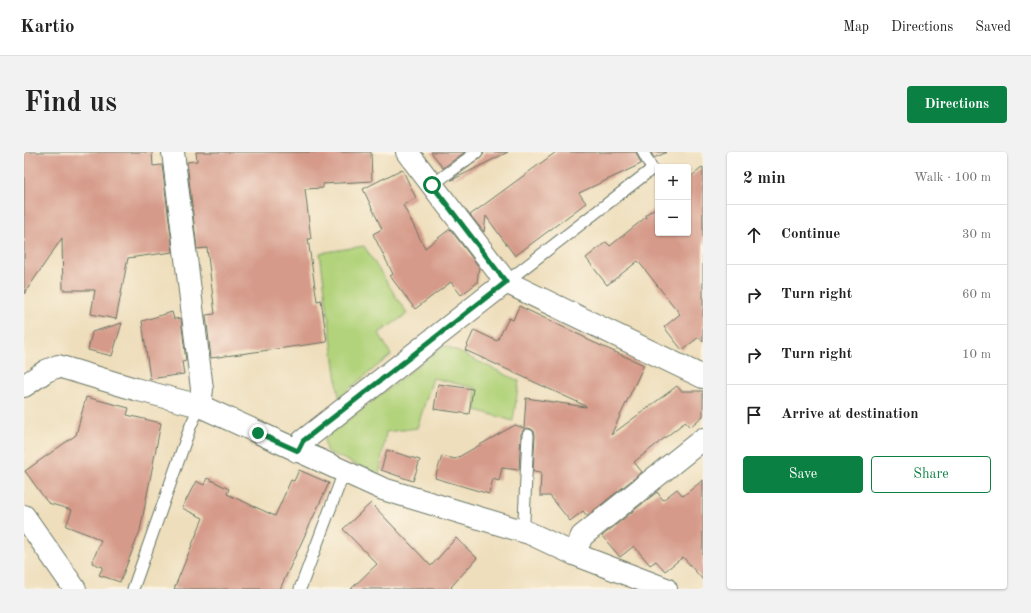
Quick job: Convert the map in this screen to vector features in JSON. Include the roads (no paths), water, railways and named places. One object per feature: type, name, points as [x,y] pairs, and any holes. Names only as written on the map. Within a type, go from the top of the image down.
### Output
[{"type":"street","points":[[173,152],[202,389],[200,406]]},
{"type":"street","points":[[407,152],[506,282],[703,377]]},
{"type":"street","points":[[298,451],[303,441],[506,282]]},
{"type":"street","points":[[24,386],[46,370],[58,366],[135,389],[200,406],[383,490],[529,533],[574,554],[666,589]]},
{"type":"street","points":[[574,554],[582,536],[703,439]]},
{"type":"street","points":[[24,516],[75,589]]},
{"type":"lane","points":[[432,185],[477,152]]},
{"type":"lane","points":[[506,282],[652,169],[643,152]]},
{"type":"lane","points":[[133,589],[189,432],[200,406]]},
{"type":"lane","points":[[518,531],[524,520],[528,435]]},
{"type":"lane","points":[[300,589],[344,472]]}]
